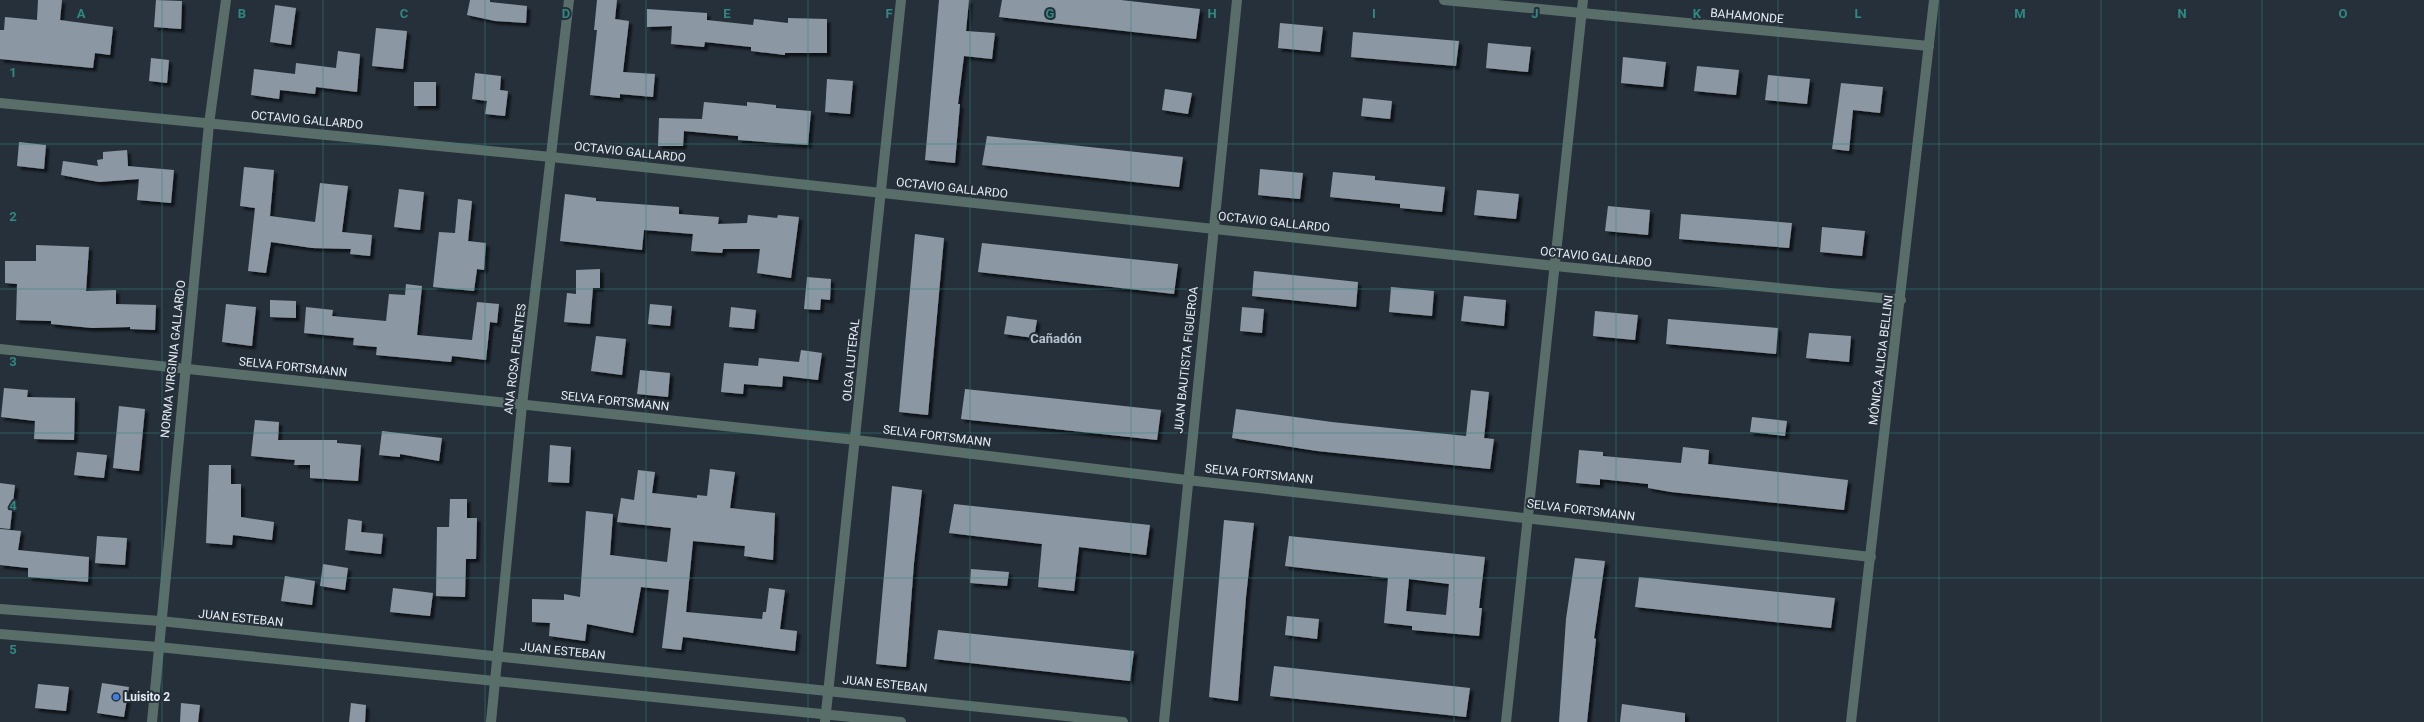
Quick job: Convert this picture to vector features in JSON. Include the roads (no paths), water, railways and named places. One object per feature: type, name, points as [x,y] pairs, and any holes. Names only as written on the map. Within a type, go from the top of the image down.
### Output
[{"type":"street","name":"NORMA VIRGINIA GALLARDO","points":[[152,722],[160,622],[210,124],[226,0]]},
{"type":"street","name":"ANA ROSA FUENTES","points":[[491,722],[522,405],[569,0]]},
{"type":"street","name":"OLGA LUTERAL","points":[[825,718],[856,440],[901,0]]},
{"type":"street","name":"JUAN BAUTISTA FIGUEROA","points":[[1164,722],[1187,480],[1237,0]]},
{"type":"street","name":"BAHAMONDE","points":[[1444,0],[1929,46]]},
{"type":"street","points":[[1506,722],[1556,266],[1583,0]]},
{"type":"street","name":"MÓNICA ALICIA BELLINI","points":[[1851,722],[1901,300],[1934,0]]},
{"type":"street","name":"OCTAVIO GALLARDO","points":[[0,103],[551,157],[881,194],[1556,266],[1901,300]]},
{"type":"street","name":"SELVA FORTSMANN","points":[[0,348],[856,440],[1187,480],[1529,517],[1871,557]]},
{"type":"street","name":"JUAN ESTEBAN","points":[[0,609],[160,622],[1123,722]]},
{"type":"street","points":[[0,634],[158,647],[495,680],[825,718],[901,722]]},
{"type":"place","name":"Luisito 2","points":[[116,697]]},
{"type":"district","name":"Cañadón","points":[[1056,338]]}]
